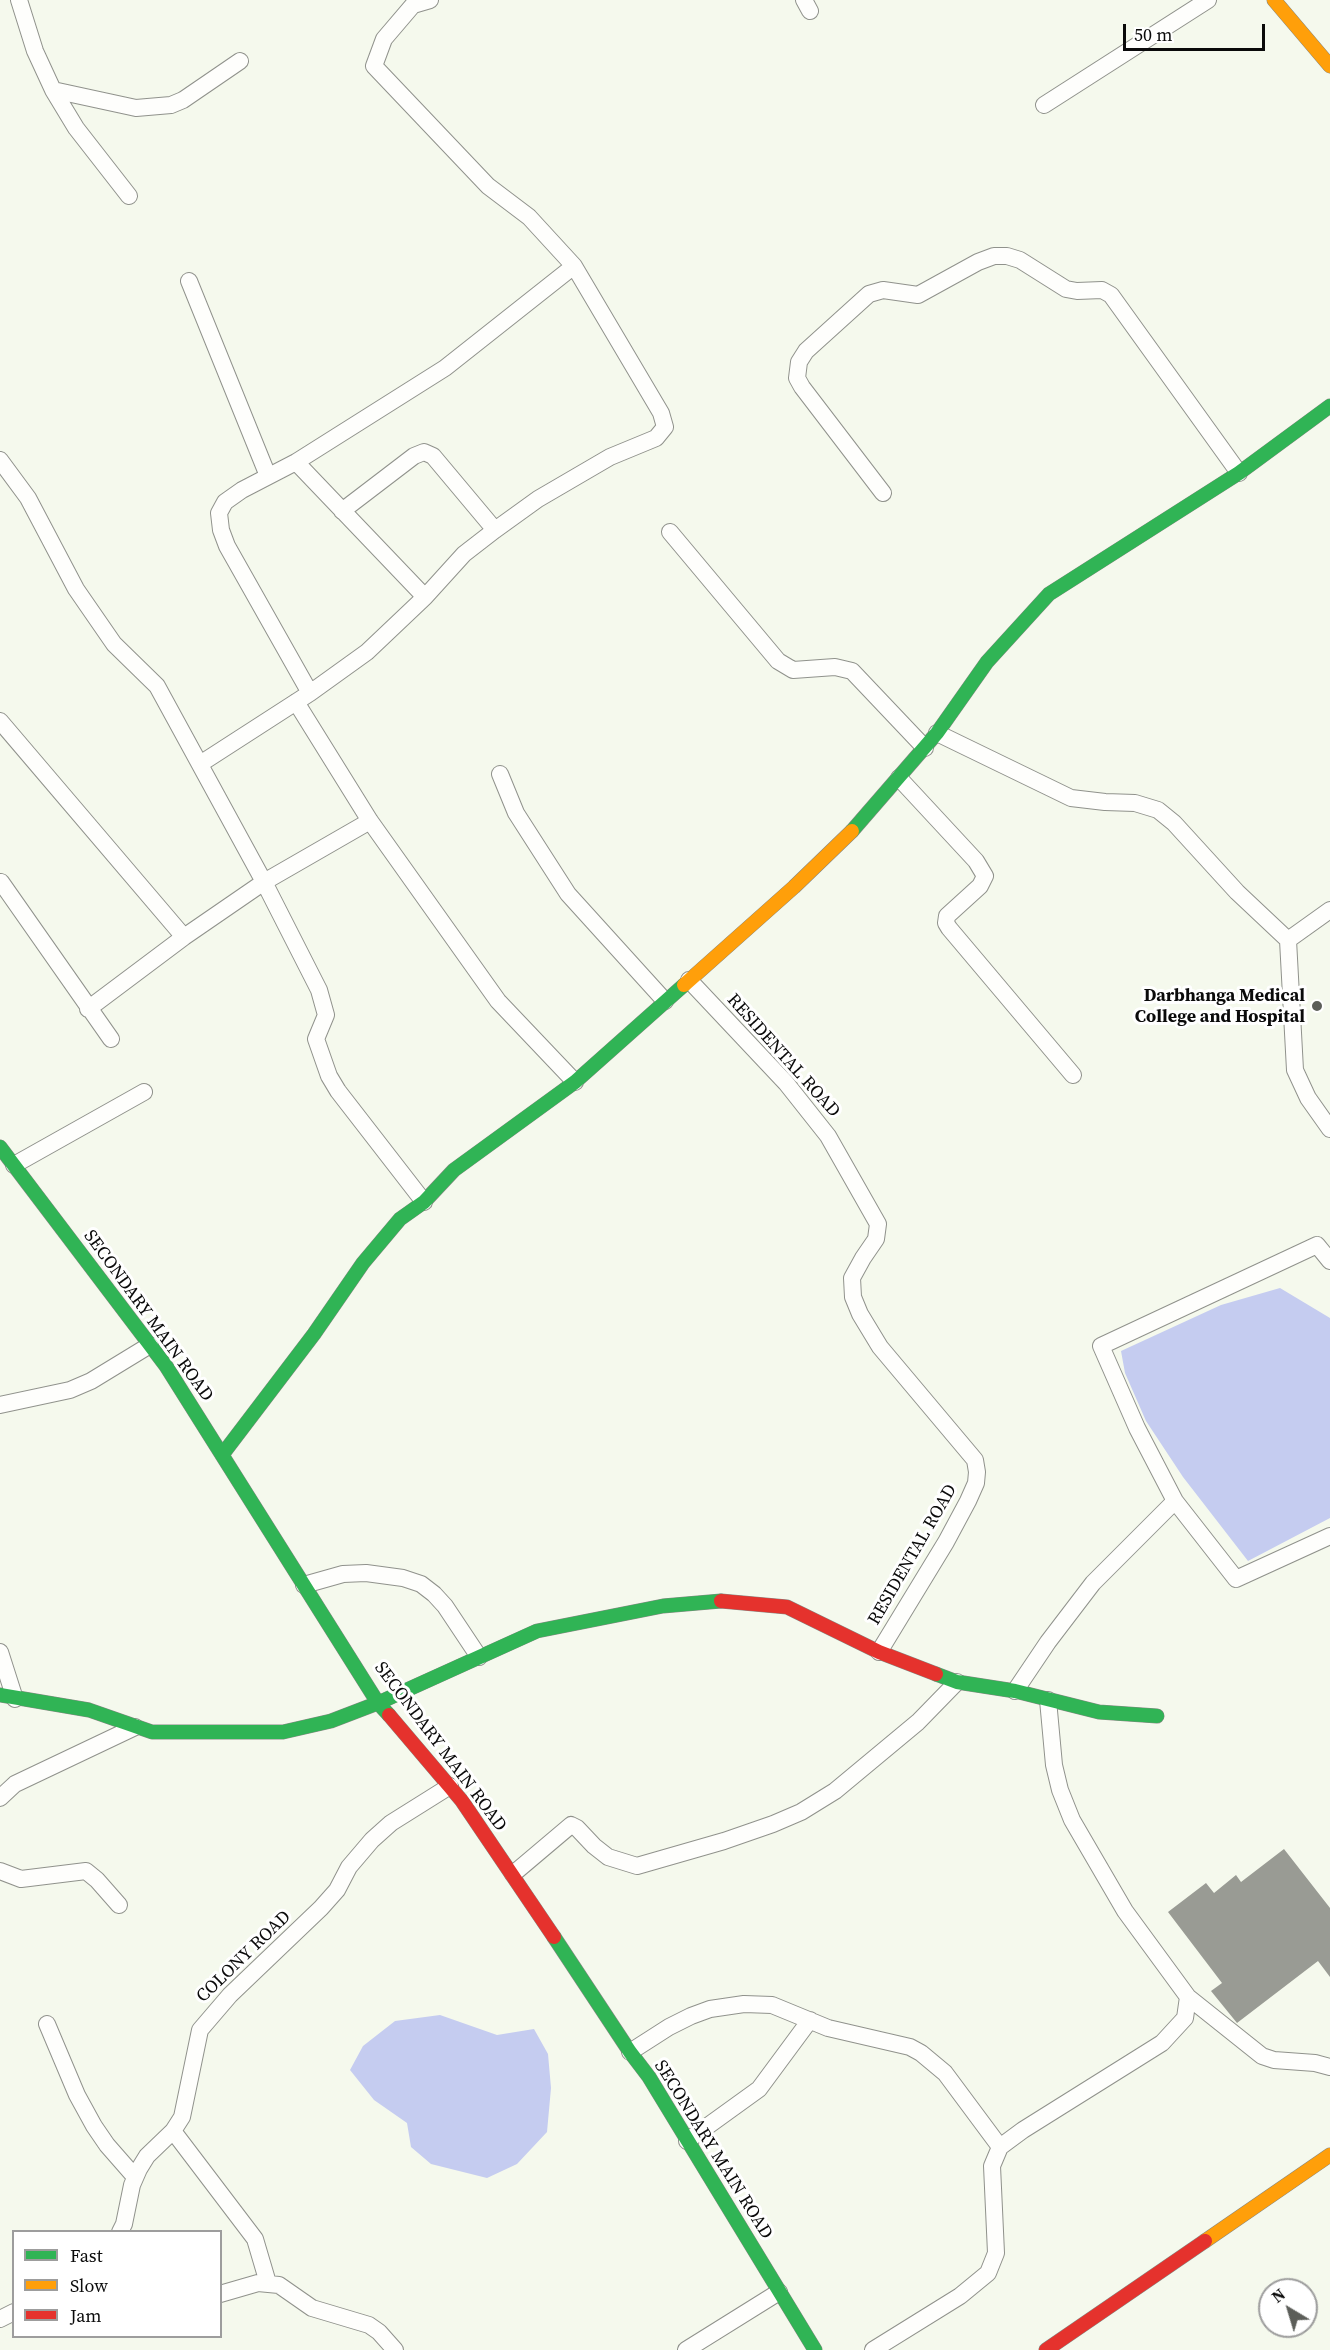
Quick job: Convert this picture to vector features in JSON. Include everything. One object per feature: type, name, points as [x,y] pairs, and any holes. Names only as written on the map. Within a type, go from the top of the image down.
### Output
[{"type":"street","points":[[19,0],[35,51],[53,90],[76,128],[129,196]]},
{"type":"street","points":[[200,764],[367,652],[425,597],[464,554],[495,530],[538,499],[610,457],[656,438],[665,428],[661,413],[574,266],[529,218],[488,186],[374,66],[384,39],[413,4],[430,0]]},
{"type":"street","points":[[1044,105],[1208,0]]},
{"type":"street","points":[[1274,0],[1330,66]]},
{"type":"street","points":[[53,90],[136,108],[171,105],[183,100],[240,61]]},
{"type":"street","points":[[883,493],[802,387],[796,370],[799,362],[806,351],[869,294],[883,290],[918,295],[978,262],[994,256],[1007,256],[1020,260],[1066,289],[1102,290],[1111,295],[1239,473]]},
{"type":"street","points":[[574,266],[445,368],[296,462],[225,502],[219,513],[221,530],[239,568],[303,697],[370,821],[498,1001],[575,1082]]},
{"type":"street","points":[[189,281],[268,476]]},
{"type":"street","points":[[222,1455],[314,1334],[363,1263],[400,1219],[424,1202],[454,1170],[575,1082],[817,865],[863,820],[899,778],[937,733],[987,662],[1049,594],[1239,473],[1330,406]]},
{"type":"street","points":[[342,511],[414,456],[424,452],[433,456],[495,530]]},
{"type":"street","points":[[0,460],[28,498],[76,589],[114,644],[157,686],[320,990],[326,1015],[316,1040],[329,1076],[338,1092],[424,1202]]},
{"type":"street","points":[[296,462],[425,597]]},
{"type":"street","points":[[670,532],[778,661],[793,670],[836,667],[852,671],[924,748]]},
{"type":"street","points":[[0,721],[184,937]]},
{"type":"street","points":[[937,733],[1071,798],[1135,803],[1158,810],[1174,823],[1237,892],[1288,940],[1295,1070],[1308,1098],[1330,1129]]},
{"type":"street","points":[[500,774],[516,813],[568,894],[665,1001]]},
{"type":"street","points":[[899,778],[976,861],[985,876],[980,886],[947,916],[946,924],[1072,1075]]},
{"type":"street","points":[[88,1009],[184,937],[264,882],[370,821]]},
{"type":"street","points":[[1,882],[111,1040]]},
{"type":"street","points":[[1288,940],[1330,910]]},
{"type":"street","name":"RESIDENTAL ROAD","points":[[688,980],[786,1083],[828,1137],[878,1224],[876,1239],[852,1278],[853,1297],[860,1314],[880,1347],[975,1460],[976,1484],[968,1501],[946,1542],[879,1652]]},
{"type":"street","points":[[14,1165],[144,1092]]},
{"type":"street","name":"SECONDARY MAIN ROAD","points":[[0,1147],[166,1366],[378,1703],[450,1786],[513,1874],[630,2052],[649,2077],[815,2350]]},
{"type":"street","points":[[1330,1262],[1324,1243],[1101,1346],[1137,1428],[1175,1501],[1236,1579],[1330,1536]]},
{"type":"street","points":[[0,1405],[70,1390],[91,1381],[150,1345]]},
{"type":"street","points":[[1015,1691],[1048,1642],[1094,1583],[1175,1501]]},
{"type":"street","points":[[304,1585],[343,1574],[366,1573],[403,1578],[421,1584],[445,1606],[479,1657]]},
{"type":"street","points":[[0,1652],[8,1697],[89,1710],[152,1732],[283,1732],[331,1721],[378,1703],[537,1631],[663,1606],[716,1600],[787,1607],[879,1652],[957,1682],[1015,1691],[1099,1712],[1157,1716]]},
{"type":"street","points":[[513,1874],[571,1825],[578,1828],[594,1846],[608,1857],[637,1866],[724,1841],[801,1812],[835,1791],[918,1722],[957,1682]]},
{"type":"street","points":[[1048,1700],[1054,1765],[1072,1820],[1125,1911],[1188,1997],[1262,2056],[1274,2060],[1315,2063],[1330,2067]]},
{"type":"street","points":[[0,1798],[15,1784],[135,1726]]},
{"type":"street","name":"COLONY ROAD","points":[[121,2230],[135,2177],[147,2156],[173,2131],[182,2116],[200,2030],[213,2013],[321,1908],[337,1890],[349,1867],[372,1840],[391,1823],[450,1786]]},
{"type":"street","points":[[0,1871],[21,1879],[86,1871],[119,1905]]},
{"type":"street","points":[[873,2350],[966,2292],[988,2273],[996,2253],[992,2166],[1000,2146],[1162,2043],[1185,2018],[1188,1997]]},
{"type":"street","points":[[630,2052],[676,2023],[710,2009],[744,2004],[772,2005],[828,2028],[910,2047],[945,2073],[1000,2146]]},
{"type":"street","points":[[687,2141],[759,2089],[810,2020]]},
{"type":"street","points":[[48,2024],[77,2095],[94,2126],[135,2177]]},
{"type":"street","points":[[173,2131],[255,2239],[268,2283]]},
{"type":"street","points":[[1046,2350],[1330,2154]]},
{"type":"street","points":[[222,2293],[258,2283],[279,2285],[312,2308],[369,2325],[379,2332],[395,2350]]},
{"type":"street","points":[[686,2350],[779,2292]]},
{"type":"water","points":[[1280,1288],[1330,1318],[1330,1518],[1248,1561],[1183,1477],[1146,1421],[1125,1373],[1121,1351],[1221,1305]]},
{"type":"water","points":[[440,2015],[497,2035],[534,2029],[548,2054],[551,2088],[547,2132],[517,2164],[487,2178],[431,2164],[411,2147],[407,2123],[374,2100],[350,2070],[363,2046],[395,2021]]},
{"type":"building","points":[[1284,1849],[1330,1908],[1330,1977],[1318,1961],[1237,2023],[1211,1991],[1222,1983],[1168,1912],[1206,1883],[1214,1893],[1236,1875],[1241,1882]]},
{"type":"traffic: fast","points":[[852,831],[937,733],[987,662],[1049,594],[1239,473],[1330,406]]},
{"type":"traffic: fast","points":[[222,1455],[314,1334],[363,1263],[400,1219],[424,1202],[454,1170],[575,1082],[684,985]]},
{"type":"traffic: fast","points":[[0,1147],[166,1366],[378,1703],[389,1715]]},
{"type":"traffic: fast","points":[[0,1695],[89,1710],[152,1732],[283,1732],[331,1721],[378,1703],[537,1631],[663,1606],[721,1601]]},
{"type":"traffic: fast","points":[[936,1674],[957,1682],[1015,1691],[1099,1712],[1157,1716]]},
{"type":"traffic: fast","points":[[554,1937],[649,2077],[815,2350]]},
{"type":"traffic: slow","points":[[1274,0],[1330,66]]},
{"type":"traffic: slow","points":[[684,985],[794,887],[852,831]]},
{"type":"traffic: slow","points":[[1205,2241],[1330,2155]]},
{"type":"traffic: jam","points":[[721,1601],[787,1607],[879,1652],[936,1674]]},
{"type":"traffic: jam","points":[[389,1715],[462,1801],[554,1937]]},
{"type":"traffic: jam","points":[[1046,2350],[1205,2241]]},
{"type":"place","name":"Darbhanga Medical College and Hospital","points":[[1317,1006]]}]
